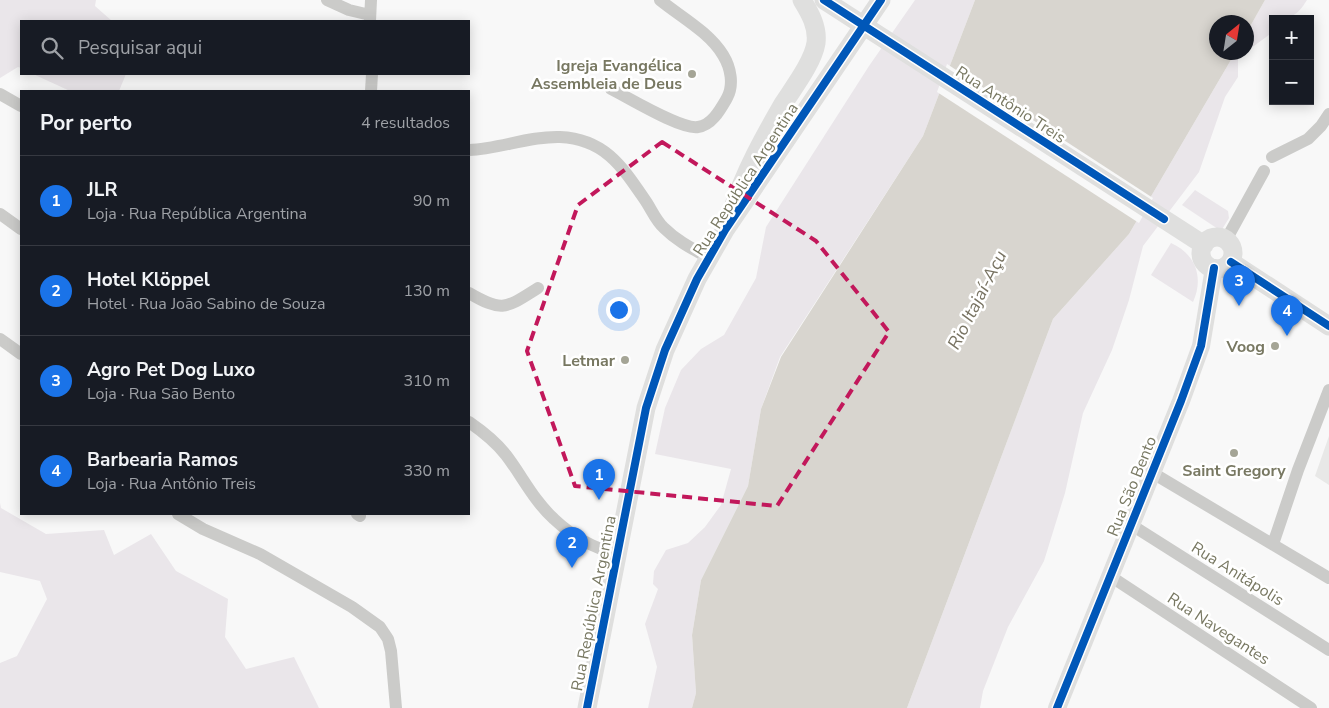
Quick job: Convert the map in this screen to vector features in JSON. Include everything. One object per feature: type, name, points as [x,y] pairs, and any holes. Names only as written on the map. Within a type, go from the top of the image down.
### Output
[{"type":"main road","points":[[725,230],[741,182],[811,58],[816,44],[816,30],[802,0]]},
{"type":"main road","name":"Rua Antônio Treis","points":[[824,0],[1204,245]]},
{"type":"main road","name":"Rua República Argentina","points":[[587,708],[646,408],[665,350],[685,303],[725,230],[881,0]]},
{"type":"main road","points":[[1222,265],[1233,257],[1232,247],[1222,238],[1212,238],[1204,245],[1202,254],[1205,263],[1222,265],[1329,326]]},
{"type":"street","points":[[327,0],[370,18],[371,0]]},
{"type":"street","points":[[611,89],[683,125],[698,127],[716,117],[725,101],[729,93],[730,73],[722,54],[713,42],[660,0]]},
{"type":"street","points":[[371,90],[372,75]]},
{"type":"street","points":[[0,94],[20,105]]},
{"type":"street","points":[[1272,157],[1308,139],[1321,126],[1329,114]]},
{"type":"street","points":[[470,150],[559,137],[589,142],[606,152],[619,165],[663,228],[708,258]]},
{"type":"street","points":[[1226,240],[1264,171]]},
{"type":"street","points":[[0,214],[20,228]]},
{"type":"street","name":"Rua São Bento","points":[[1057,708],[1181,401],[1203,339],[1222,265]]},
{"type":"street","points":[[470,294],[491,305],[505,307],[538,288]]},
{"type":"street","points":[[0,339],[20,353]]},
{"type":"street","points":[[1273,544],[1298,470],[1329,390]]},
{"type":"street","points":[[470,423],[483,432],[505,454],[536,498],[554,519],[577,537],[599,549],[617,554]]},
{"type":"street","points":[[1151,472],[1329,578]]},
{"type":"street","points":[[180,515],[202,529],[260,554],[352,607],[380,627],[388,639],[391,651],[396,708]]},
{"type":"street","name":"Rua Anitápolis","points":[[1130,524],[1329,650]]},
{"type":"street","name":"Rua Navegantes","points":[[1110,576],[1310,708]]},
{"type":"highlighted area","points":[[662,142],[816,241],[889,332],[777,506],[575,486],[527,351],[578,205]]},
{"type":"shaded area","points":[[0,0],[96,0],[95,6],[111,20],[20,20],[20,68],[18,67],[0,78]]},
{"type":"shaded area","points":[[915,0],[975,0],[923,136],[780,357],[761,409],[748,486],[701,580],[692,635],[696,693],[692,708],[648,708],[657,667],[645,624],[658,589],[653,584],[654,571],[666,550],[688,543],[705,527],[721,505],[731,469],[655,454],[665,408],[681,370],[701,349],[724,335],[756,278],[766,227],[869,66]]},
{"type":"shaded area","points":[[1265,0],[1307,0],[1294,15],[1269,15],[1269,35],[1254,46],[1254,20]]},
{"type":"shaded area","points":[[1231,60],[1238,60],[1238,77],[1225,97],[1199,172],[1143,246],[1129,300],[1112,350],[1083,413],[1065,493],[1044,561],[1008,627],[983,691],[980,708],[907,708],[1053,319],[1129,234]]},
{"type":"shaded area","points":[[35,75],[126,75],[119,90],[68,90]]},
{"type":"shaded area","points":[[1195,190],[1228,211],[1229,218],[1221,231],[1182,205]]},
{"type":"shaded area","points":[[1171,243],[1187,253],[1196,268],[1198,284],[1193,302],[1151,275]]},
{"type":"shaded area","points":[[1329,436],[1329,485],[1315,476]]},
{"type":"shaded area","points":[[0,503],[1,508],[46,534],[104,530],[114,555],[151,534],[176,571],[228,599],[225,637],[246,669],[294,657],[319,708],[0,708],[0,663],[17,656],[47,599],[40,581],[0,572]]},
{"type":"water","name":"Rio Itajaí-Açu","points":[[975,0],[1265,0],[1254,20],[1254,15],[1209,15],[1209,60],[1231,60],[1129,234],[1053,319],[907,708],[692,708],[696,693],[692,635],[701,580],[748,486],[761,409],[781,357],[923,136]]},
{"type":"pier","points":[[947,64],[1153,198],[1139,223],[937,92]]},
{"type":"cycle path","points":[[824,0],[1164,219]]},
{"type":"cycle path","points":[[587,708],[646,408],[665,350],[697,279],[725,230],[881,0]]},
{"type":"cycle path","points":[[1231,262],[1329,326]]},
{"type":"cycle path","points":[[1057,708],[1181,401],[1201,346],[1214,268]]},
{"type":"place","name":"Igreja Evangélica Assembleia de Deus","points":[[692,74]]},
{"type":"place","name":"Agro Pet Dog Luxo","points":[[1239,306]]},
{"type":"place","name":"Barbearia Ramos","points":[[1287,336]]},
{"type":"place","name":"Voog","points":[[1275,346]]},
{"type":"place","name":"Letmar","points":[[625,360]]},
{"type":"place","name":"Saint Gregory","points":[[1234,453]]},
{"type":"place","name":"JLR","points":[[599,500]]},
{"type":"place","name":"Hotel Klöppel","points":[[572,568]]}]
